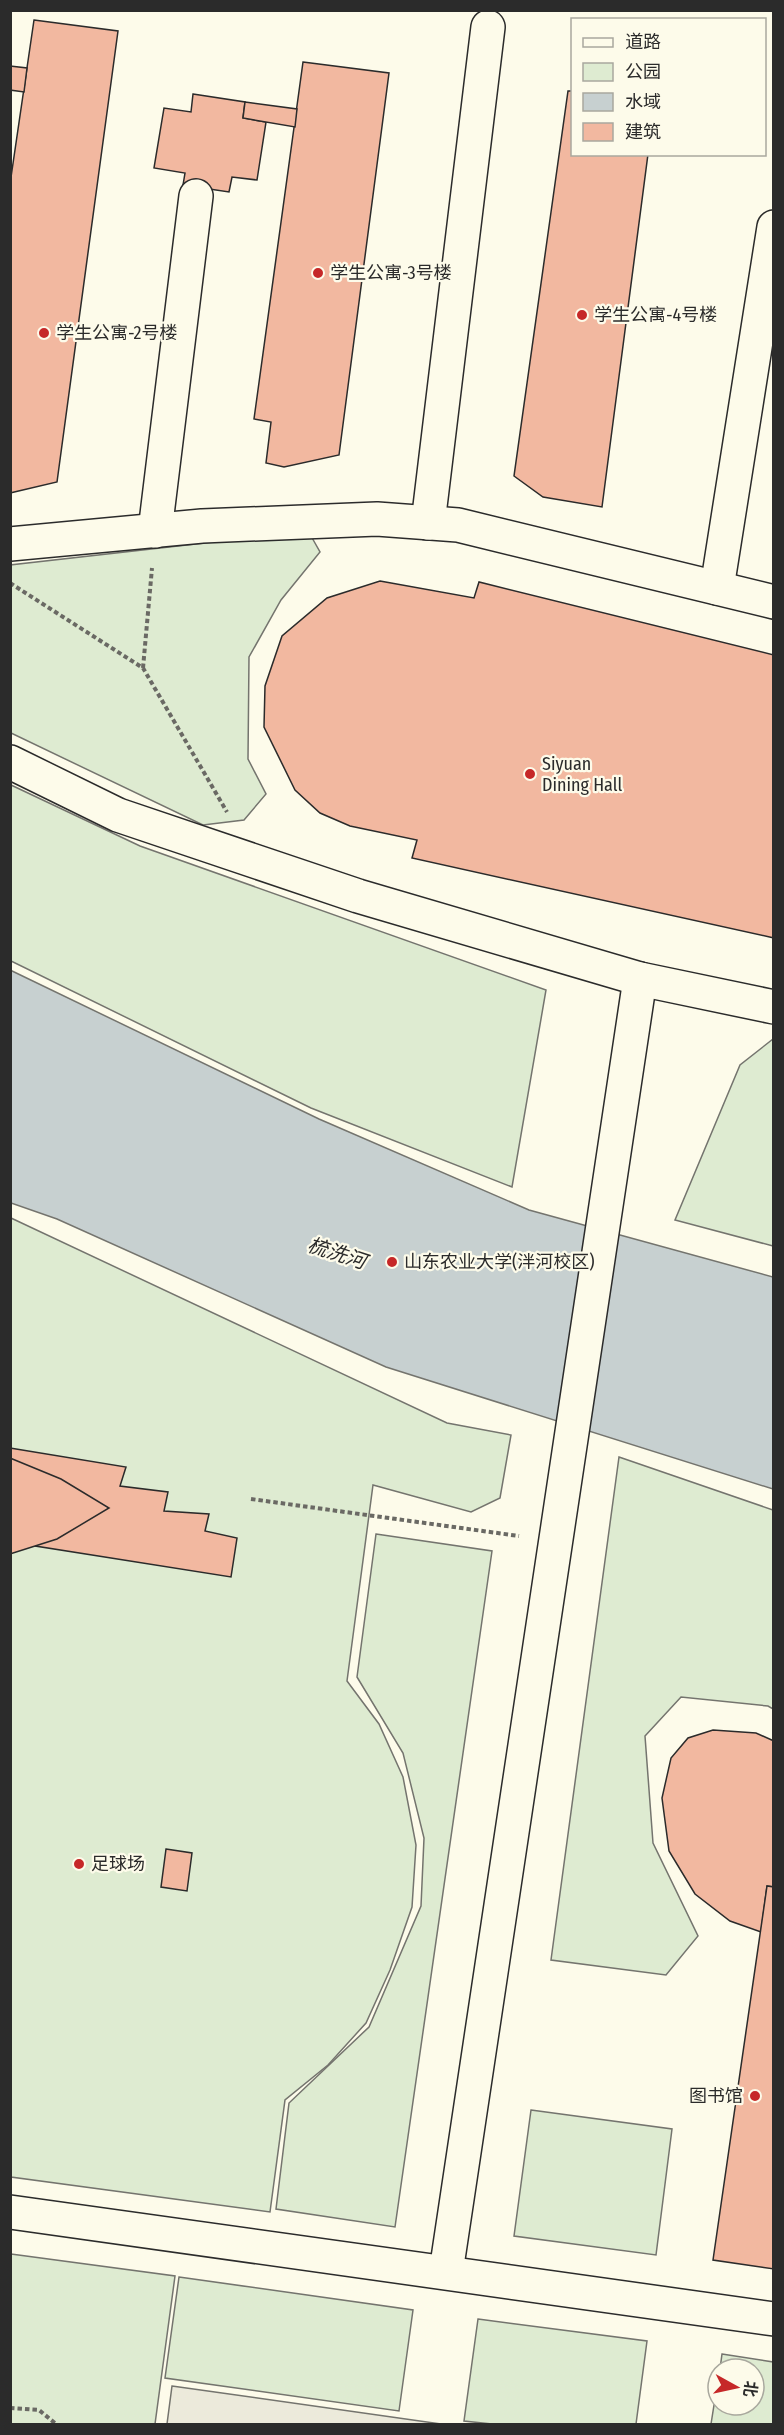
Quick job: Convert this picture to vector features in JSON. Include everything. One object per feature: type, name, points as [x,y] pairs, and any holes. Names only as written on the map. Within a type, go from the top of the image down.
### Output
[{"type":"street","points":[[428,524],[488,27]]},
{"type":"street","points":[[155,531],[196,196]]},
{"type":"street","points":[[717,588],[774,227]]},
{"type":"street","points":[[10,544],[202,526],[377,519],[458,525],[774,602]]},
{"type":"street","points":[[10,762],[118,814],[369,900],[640,979],[774,1006]]},
{"type":"street","points":[[446,2272],[640,979]]},
{"type":"street","points":[[10,2212],[774,2319]]},
{"type":"path","points":[[143,669],[155,531]]},
{"type":"path","points":[[10,583],[143,669],[257,862]]},
{"type":"path","points":[[251,1499],[556,1540]]},
{"type":"path","points":[[10,2408],[39,2410],[56,2424]]},
{"type":"green space","points":[[311,536],[320,552],[281,600],[249,657],[248,759],[266,794],[244,820],[203,825],[11,733],[10,565],[240,539]]},
{"type":"green space","points":[[11,785],[140,846],[546,990],[512,1187],[311,1108],[11,961]]},
{"type":"green space","points":[[773,1039],[773,1246],[675,1220],[740,1065]]},
{"type":"green space","points":[[11,1218],[447,1423],[511,1435],[500,1498],[471,1512],[373,1485],[347,1681],[379,1724],[403,1777],[416,1845],[412,1907],[390,1970],[366,2023],[328,2065],[285,2100],[270,2212],[11,2177]]},
{"type":"green space","points":[[619,1457],[773,1510],[773,1709],[768,1706],[681,1697],[645,1736],[653,1843],[698,1936],[666,1975],[551,1960]]},
{"type":"green space","points":[[376,1534],[492,1551],[395,2227],[276,2209],[289,2103],[369,2027],[421,1906],[424,1838],[403,1753],[357,1677]]},
{"type":"green space","points":[[531,2110],[672,2129],[656,2255],[514,2236]]},
{"type":"green space","points":[[11,2254],[175,2276],[155,2424],[11,2424]]},
{"type":"green space","points":[[179,2277],[413,2310],[399,2411],[165,2378]]},
{"type":"green space","points":[[478,2319],[647,2341],[636,2424],[492,2424],[464,2421]]},
{"type":"green space","points":[[722,2354],[741,2357],[722,2357]]},
{"type":"green space","points":[[766,2361],[773,2362],[773,2424],[711,2424],[712,2417],[766,2417]]},
{"type":"shaded area","points":[[172,2386],[441,2424],[167,2424]]},
{"type":"water","name":"梳洗河","points":[[10,970],[319,1119],[529,1210],[773,1277],[773,1489],[386,1367],[57,1219],[11,1203]]},
{"type":"building","name":"学生公寓-2号楼","points":[[34,20],[118,31],[57,482],[10,493],[10,184]]},
{"type":"building","name":"学生公寓-3号楼","points":[[303,62],[389,73],[339,455],[284,467],[266,463],[271,422],[254,419]]},
{"type":"building","points":[[10,66],[27,68],[24,92],[10,90]]},
{"type":"building","name":"学生公寓-4号楼","points":[[568,91],[571,91],[571,156],[648,156],[602,507],[543,497],[514,476]]},
{"type":"building","points":[[193,94],[245,102],[243,118],[266,122],[257,180],[232,177],[229,192],[183,185],[185,173],[154,168],[164,108],[191,112]]},
{"type":"building","points":[[245,102],[297,109],[295,127],[243,118]]},
{"type":"building","name":"Siyuan Dining Hall","points":[[380,581],[474,598],[479,582],[774,655],[774,938],[412,858],[417,840],[350,826],[320,813],[295,790],[264,727],[265,686],[282,636],[327,598]]},
{"type":"building","points":[[10,1448],[126,1467],[120,1486],[168,1492],[164,1511],[209,1514],[205,1531],[237,1538],[231,1577],[10,1542]]},
{"type":"building","points":[[10,1458],[61,1479],[109,1508],[57,1539],[10,1554]]},
{"type":"building","points":[[713,1730],[756,1733],[774,1741],[774,1887],[767,1886],[761,1932],[730,1921],[695,1894],[669,1851],[662,1798],[671,1758],[688,1738]]},
{"type":"building","points":[[166,1849],[192,1853],[187,1891],[161,1887]]},
{"type":"building","name":"图书馆","points":[[767,1886],[774,1887],[774,2269],[713,2260]]},
{"type":"place","name":"学生公寓-3号楼","points":[[318,273]]},
{"type":"place","name":"学生公寓-4号楼","points":[[582,315]]},
{"type":"place","name":"学生公寓-2号楼","points":[[44,333]]},
{"type":"place","name":"Siyuan Dining Hall","points":[[530,774]]},
{"type":"place","name":"山东农业大学(泮河校区)","points":[[392,1262]]},
{"type":"place","name":"足球场","points":[[79,1864]]},
{"type":"place","name":"图书馆","points":[[755,2096]]}]
